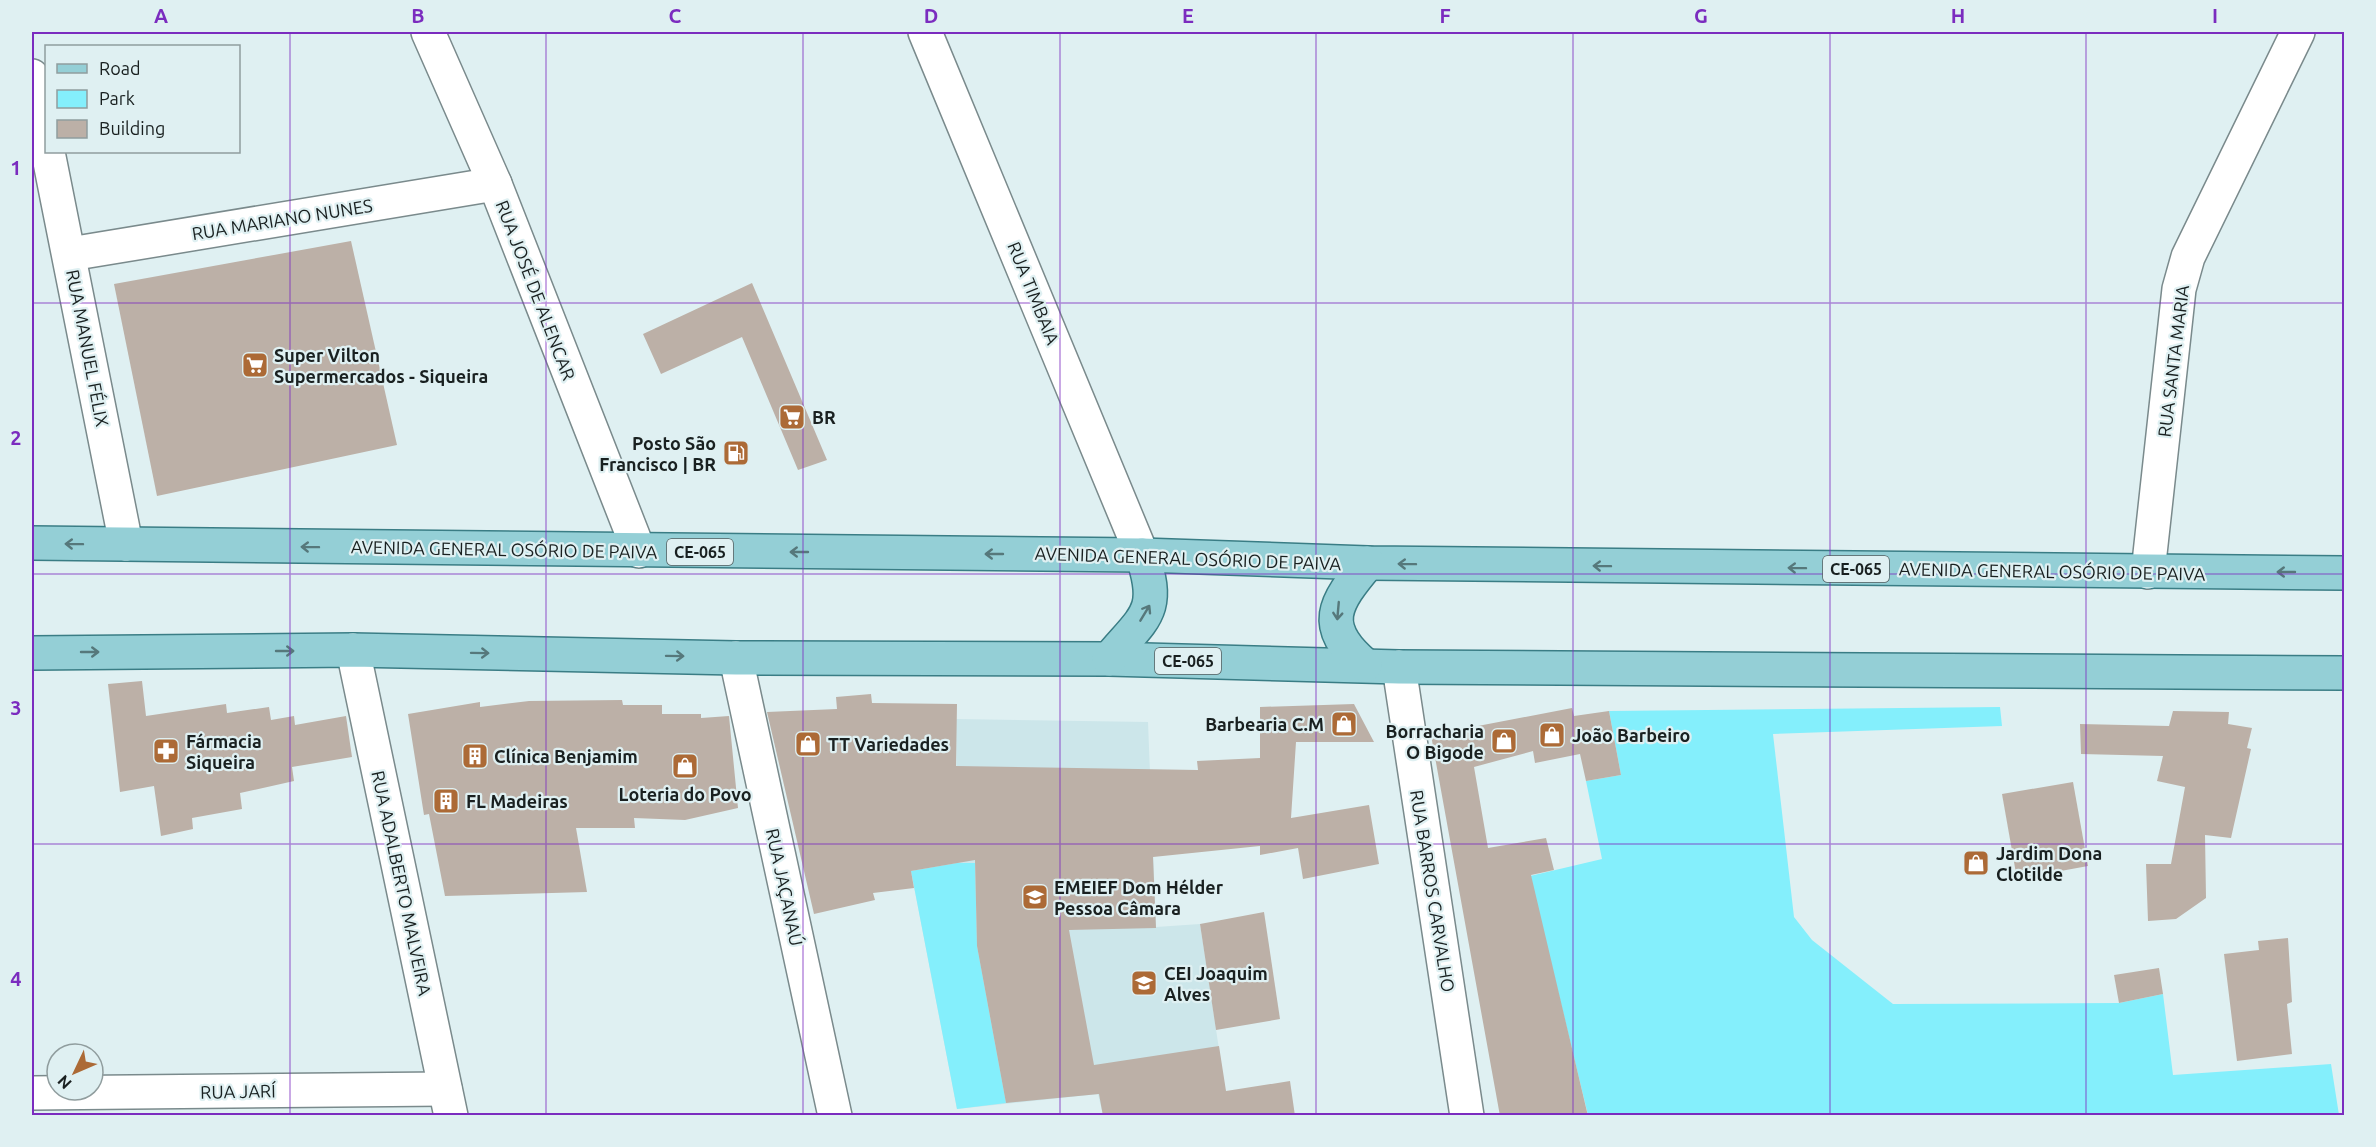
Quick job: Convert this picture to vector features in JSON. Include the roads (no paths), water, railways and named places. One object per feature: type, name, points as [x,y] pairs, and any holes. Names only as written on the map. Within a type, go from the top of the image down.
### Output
[{"type":"main road","name":"AVENIDA GENERAL OSÓRIO DE PAIVA","points":[[32,543],[1142,555],[1368,563],[2344,573]]},
{"type":"main road","points":[[1108,659],[1142,620],[1150,605],[1152,591],[1142,555]]},
{"type":"main road","points":[[1365,665],[1348,650],[1337,624],[1336,611],[1339,600],[1347,587],[1368,563]]},
{"type":"main road","name":"CE-065","points":[[32,653],[353,650],[736,658],[1108,659],[1399,667],[2344,673]]},
{"type":"street","name":"RUA JOSÉ DE ALENCAR","points":[[429,32],[495,184],[639,551]]},
{"type":"street","name":"RUA TIMBAIA","points":[[925,32],[1142,555]]},
{"type":"street","name":"RUA SANTA MARIA","points":[[2148,572],[2180,289],[2185,268],[2298,32]]},
{"type":"street","points":[[32,76],[45,140]]},
{"type":"street","name":"RUA MANUEL FÉLIX","points":[[48,153],[126,544]]},
{"type":"street","name":"RUA MARIANO NUNES","points":[[70,254],[495,184]]},
{"type":"street","name":"RUA ADALBERTO MALVEIRA","points":[[353,650],[448,1102]]},
{"type":"street","name":"RUA JAÇANAÚ","points":[[736,658],[835,1116]]},
{"type":"street","name":"RUA BARROS CARVALHO","points":[[1399,667],[1467,1116]]},
{"type":"street","name":"RUA JARÍ","points":[[32,1093],[448,1102]]},
{"type":"place","name":"Super Vilton Supermercados - Siqueira","points":[[255,365]]},
{"type":"place","name":"BR","points":[[792,417]]},
{"type":"place","name":"Posto São Francisco | BR","points":[[736,453]]},
{"type":"place","name":"Barbearia C.M","points":[[1344,724]]},
{"type":"place","name":"João Barbeiro","points":[[1552,735]]},
{"type":"place","name":"Borracharia O Bigode","points":[[1504,741]]},
{"type":"place","name":"TT Variedades","points":[[808,744]]},
{"type":"place","name":"Fármacia Siqueira","points":[[166,751]]},
{"type":"place","name":"Clínica Benjamim","points":[[475,756]]},
{"type":"place","name":"Loteria do Povo","points":[[685,766]]},
{"type":"place","name":"FL Madeiras","points":[[446,801]]},
{"type":"place","name":"Jardim Dona Clotilde","points":[[1976,863]]},
{"type":"place","name":"EMEIEF Dom Hélder Pessoa Câmara","points":[[1035,897]]},
{"type":"place","name":"CEI Joaquim Alves","points":[[1144,983]]}]
